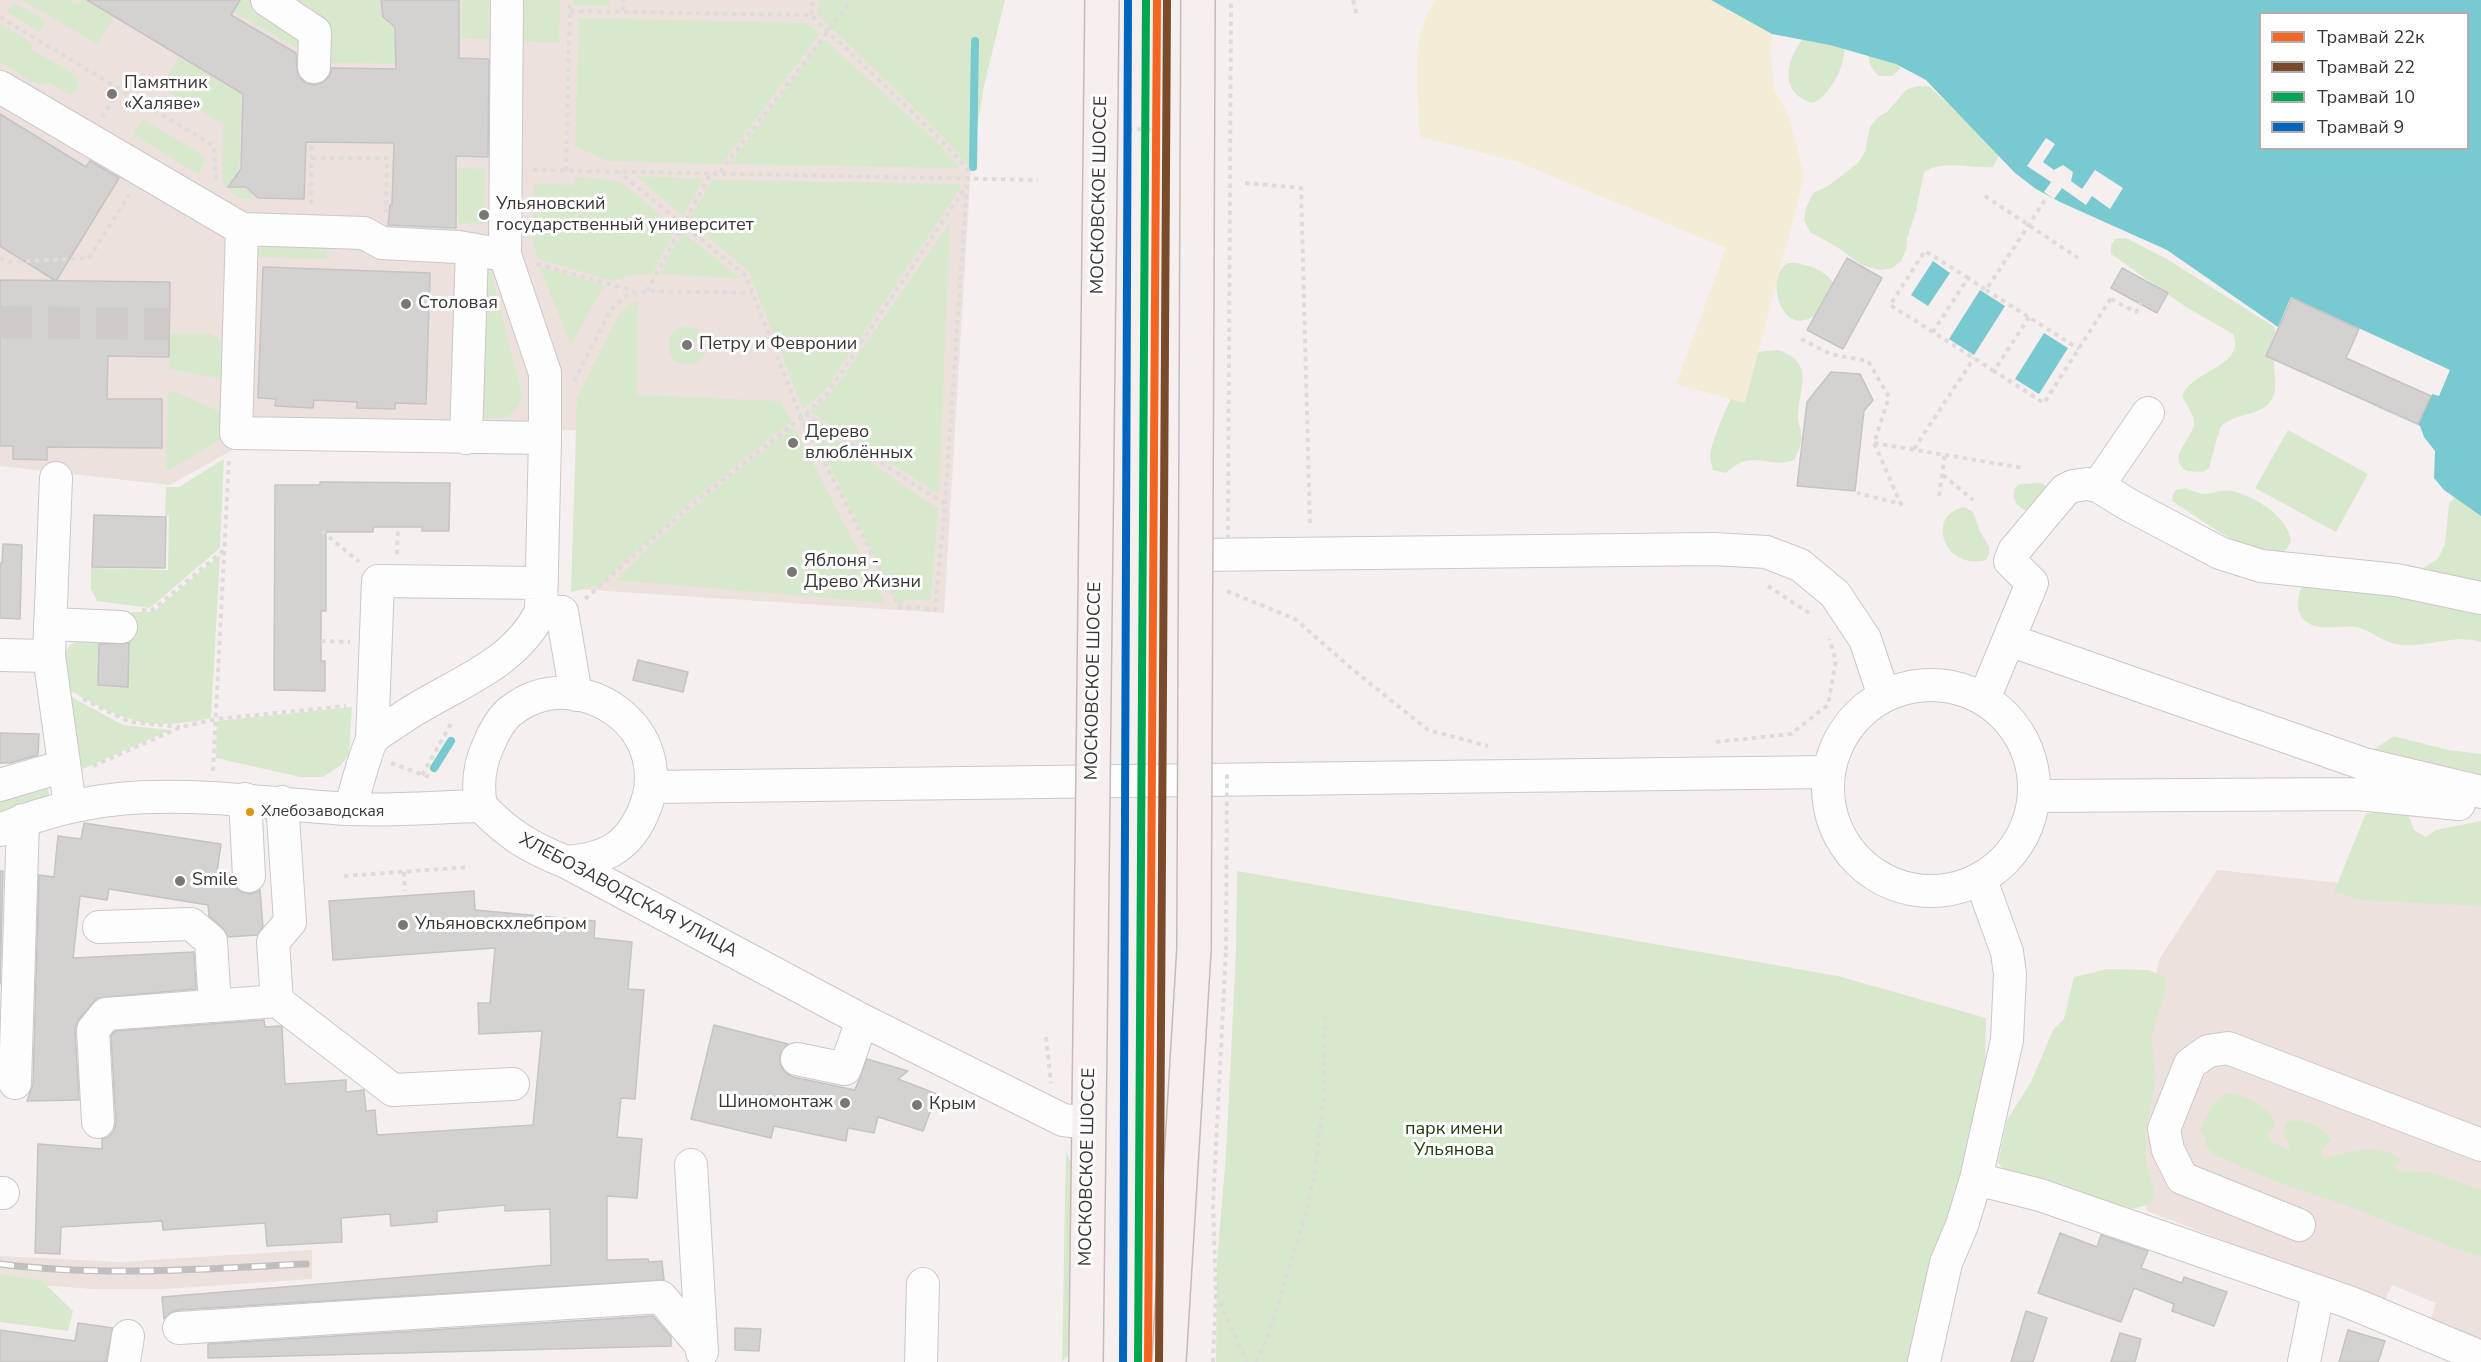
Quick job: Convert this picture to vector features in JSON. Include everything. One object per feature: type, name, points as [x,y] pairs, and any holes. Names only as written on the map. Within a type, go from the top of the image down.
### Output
[{"type":"main road","name":"МОСКОВСКОЕ ШОССЕ","points":[[1086,1362],[1102,0]]},
{"type":"main road","points":[[1169,1362],[1194,949],[1198,0]]},
{"type":"street","points":[[267,0],[315,32],[314,67]]},
{"type":"street","points":[[507,0],[505,255],[545,373],[549,602],[576,695]]},
{"type":"street","points":[[0,87],[242,229],[364,233],[385,243],[472,249],[505,255]]},
{"type":"street","points":[[242,229],[236,434],[545,438]]},
{"type":"street","points":[[466,438],[472,249]]},
{"type":"street","points":[[2098,486],[2148,413]]},
{"type":"street","points":[[56,478],[50,624],[51,669],[66,783]]},
{"type":"street","points":[[1984,699],[2032,583],[2010,561],[2014,551],[2065,489],[2073,486],[2087,484],[2098,486],[2220,554],[2261,566],[2396,580],[2481,598]]},
{"type":"street","points":[[1196,555],[1714,549],[1766,552],[1800,565],[1835,594],[1864,639],[1884,696]]},
{"type":"street","points":[[350,809],[372,740],[378,581],[549,602]]},
{"type":"street","points":[[372,740],[410,712],[517,647],[533,628],[549,602]]},
{"type":"street","points":[[50,624],[121,627]]},
{"type":"street","points":[[2009,640],[2364,765],[2481,792]]},
{"type":"street","points":[[0,655],[51,669]]},
{"type":"street","points":[[1929,684],[1958,687],[1984,699],[2007,717],[2023,740],[2033,767],[2035,796],[2029,821],[2018,845],[2002,865],[1981,880],[1954,890],[1925,892],[1897,886],[1871,873],[1850,853],[1835,828],[1828,801],[1828,772],[1837,744],[1853,720],[1875,701],[1900,689],[1929,684]]},
{"type":"street","points":[[0,785],[66,783],[129,797],[214,796],[350,809],[481,806],[478,790],[484,753],[493,733],[511,710],[539,696],[558,693],[576,695],[596,700],[617,710],[632,723],[644,742],[652,768],[652,787],[642,816],[627,841],[605,855],[585,861],[566,862]]},
{"type":"street","points":[[652,787],[1828,772]]},
{"type":"street","points":[[15,1083],[11,825],[66,783]]},
{"type":"street","points":[[2035,796],[2360,794],[2481,806]]},
{"type":"street","points":[[244,799],[249,876]]},
{"type":"street","points":[[277,1001],[273,942],[290,922],[282,802]]},
{"type":"street","name":"ХЛЕБОЗАВОДСКАЯ УЛИЦА","points":[[481,806],[501,827],[529,847],[566,862],[862,1020],[1063,1120],[1089,1123]]},
{"type":"street","points":[[1924,1362],[1946,1263],[1962,1225],[1977,1179],[2007,1041],[2010,974],[2007,952],[1981,880]]},
{"type":"street","points":[[99,927],[191,924],[211,941],[215,1006]]},
{"type":"street","points":[[98,1122],[93,1030],[106,1014],[277,1001],[393,1090],[513,1084]]},
{"type":"street","points":[[797,1059],[845,1069],[862,1020]]},
{"type":"street","points":[[2299,1225],[2182,1178],[2168,1150],[2164,1129],[2190,1064],[2208,1051],[2228,1048],[2481,1145]]},
{"type":"street","points":[[691,1165],[702,1354]]},
{"type":"street","points":[[1977,1179],[2040,1195],[2349,1302],[2481,1357]]},
{"type":"street","points":[[921,1362],[923,1284]]},
{"type":"street","points":[[2304,1362],[2318,1293]]},
{"type":"street","points":[[179,1328],[661,1297],[702,1354]]},
{"type":"path","points":[[570,0],[566,171],[1038,180]]},
{"type":"path","points":[[623,0],[623,12]]},
{"type":"path","points":[[811,15],[813,0]]},
{"type":"path","points":[[719,173],[852,0]]},
{"type":"path","points":[[1228,539],[1231,0]]},
{"type":"path","points":[[1353,0],[1358,16]]},
{"type":"path","points":[[570,11],[811,15],[939,138],[968,170],[945,504],[935,610],[916,607],[900,609],[802,416],[746,276],[620,172]]},
{"type":"path","points":[[0,17],[214,146],[217,190]]},
{"type":"path","points":[[1125,129],[1180,130]]},
{"type":"path","points":[[310,211],[312,142]]},
{"type":"path","points":[[312,158],[387,158],[385,243]]},
{"type":"path","points":[[0,258],[8,262],[89,258],[143,171]]},
{"type":"path","points":[[647,291],[711,173]]},
{"type":"path","points":[[1245,183],[1301,188],[1310,535]]},
{"type":"path","points":[[549,602],[570,612],[600,588],[691,505],[827,394],[967,185]]},
{"type":"path","points":[[1985,196],[2078,258]]},
{"type":"path","points":[[1986,290],[2045,200]]},
{"type":"path","points":[[2079,349],[1925,251],[1890,305],[2044,403],[2079,349],[2112,297],[2136,312],[2141,303]]},
{"type":"path","points":[[505,255],[636,292]]},
{"type":"path","points":[[1933,332],[1968,278]]},
{"type":"path","points":[[573,383],[610,311],[625,296],[647,291],[752,293]]},
{"type":"path","points":[[1994,371],[2028,317]]},
{"type":"path","points":[[1801,339],[1830,354],[1868,361],[1889,397],[1874,443],[1901,504],[1857,493]]},
{"type":"path","points":[[1914,449],[1974,358]]},
{"type":"path","points":[[802,416],[945,504]]},
{"type":"path","points":[[1874,443],[2023,468]]},
{"type":"path","points":[[1938,496],[1945,454]]},
{"type":"path","points":[[214,796],[229,458]]},
{"type":"path","points":[[1942,475],[1973,500]]},
{"type":"path","points":[[397,557],[398,527]]},
{"type":"path","points":[[322,531],[364,567]]},
{"type":"path","points":[[121,627],[122,609],[151,611],[224,550]]},
{"type":"path","points":[[1759,580],[1813,615]]},
{"type":"path","points":[[1227,591],[1295,619],[1352,669],[1428,730],[1497,748]]},
{"type":"path","points":[[1710,743],[1791,734],[1828,705],[1836,660],[1826,631]]},
{"type":"path","points":[[321,642],[352,643]]},
{"type":"path","points":[[51,669],[116,717],[130,722],[181,727]]},
{"type":"path","points":[[66,783],[181,727],[216,719],[350,706]]},
{"type":"path","points":[[422,774],[457,712]]},
{"type":"path","points":[[344,876],[470,867]]},
{"type":"path","points":[[404,872],[405,891]]},
{"type":"path","points":[[1213,1362],[1216,1293],[1213,1204],[1226,950]]},
{"type":"path","points":[[1256,1362],[1270,1332],[1306,1212],[1315,1172],[1324,1096],[1325,1012]]},
{"type":"path","points":[[1046,1037],[1050,1072]]},
{"type":"path","points":[[1216,1293],[1247,1362]]},
{"type":"shaded area","name":"Ульяновский государственный университет","points":[[0,0],[981,0],[944,613],[575,589],[584,430],[261,434],[170,485],[0,466]]},
{"type":"shaded area","points":[[2217,870],[2481,898],[2481,1342],[2430,1321],[2436,1303],[2392,1285],[2384,1302],[2147,1211],[2122,1114],[2160,958]]},
{"type":"shaded area","points":[[312,1250],[312,1279],[163,1289],[92,1289],[0,1282],[0,1256],[119,1262]]},
{"type":"green space","points":[[22,0],[70,0],[78,5],[81,0],[85,0],[114,18],[97,44]]},
{"type":"green space","points":[[215,0],[256,0],[298,28],[298,49]]},
{"type":"green space","points":[[280,0],[382,0],[383,17],[396,27],[396,64],[321,62]]},
{"type":"green space","points":[[462,0],[489,0],[488,39],[461,38]]},
{"type":"green space","points":[[519,0],[560,0],[559,43],[519,41]]},
{"type":"green space","points":[[573,0],[609,0],[609,6],[573,5]]},
{"type":"green space","points":[[819,0],[1005,0],[984,86],[970,168],[940,133],[817,14]]},
{"type":"green space","points":[[14,2],[46,21],[40,32],[7,12]]},
{"type":"green space","points":[[579,18],[807,23],[820,34],[722,164],[607,161],[575,146]]},
{"type":"green space","points":[[0,23],[33,44],[31,49],[77,76],[78,91],[70,95],[51,83],[36,84],[0,62]]},
{"type":"green space","points":[[1804,37],[1844,43],[1843,60],[1837,77],[1826,93],[1813,103],[1794,92],[1790,84],[1790,65]]},
{"type":"green space","points":[[824,39],[937,142],[959,168],[730,164]]},
{"type":"green space","points":[[1869,52],[1901,63],[1900,69],[1892,76],[1879,76],[1871,65]]},
{"type":"green space","points":[[179,57],[242,95],[239,169],[234,179],[239,189],[252,189],[252,199],[239,198],[222,183],[223,124],[161,87]]},
{"type":"green space","points":[[1919,86],[1930,87],[1990,142],[1999,155],[1993,167],[1949,165],[1924,172],[1906,250],[1901,261],[1893,268],[1880,270],[1862,265],[1837,247],[1810,232],[1804,220],[1806,208],[1813,193],[1828,186],[1858,163],[1865,152],[1870,127],[1878,117],[1887,112],[1907,89]]},
{"type":"green space","points":[[143,119],[201,154],[205,159],[199,175],[133,134]]},
{"type":"green space","points":[[458,168],[485,169],[484,224],[458,223]]},
{"type":"green space","points":[[636,176],[704,179],[683,216]]},
{"type":"green space","points":[[575,177],[612,180],[623,184],[676,228],[652,274],[630,275],[613,281],[538,259],[532,241],[534,184],[574,185]]},
{"type":"green space","points":[[712,180],[959,184],[961,187],[824,392],[803,409],[749,272],[689,220]]},
{"type":"green space","points":[[950,223],[939,494],[810,412],[829,396]]},
{"type":"green space","points":[[682,232],[740,278],[659,274]]},
{"type":"green space","points":[[2126,238],[2167,259],[2273,326],[2276,332],[2275,389],[2272,399],[2260,410],[2234,418],[2220,428],[2209,468],[2203,472],[2187,471],[2181,466],[2179,460],[2179,454],[2194,423],[2182,396],[2196,380],[2232,354],[2235,345],[2233,334],[2186,307],[2111,254],[2111,245],[2115,239]]},
{"type":"green space","points":[[327,240],[327,259],[255,257],[255,244]]},
{"type":"green space","points":[[1788,263],[1814,268],[1834,283],[1821,310],[1810,318],[1800,321],[1791,318],[1779,301],[1777,279],[1781,270]]},
{"type":"green space","points":[[489,265],[522,395],[513,413],[496,419],[482,417],[480,277]]},
{"type":"green space","points":[[540,267],[606,286],[601,290],[571,346]]},
{"type":"green space","points":[[638,301],[637,395],[780,401],[792,421],[688,504],[599,585],[571,592],[577,398],[619,314],[629,304]]},
{"type":"green space","points":[[685,326],[697,329],[707,342],[692,341],[692,350],[707,351],[701,360],[688,365],[674,361],[669,350],[671,336],[679,328]]},
{"type":"green space","points":[[170,334],[211,334],[229,348],[227,380],[169,369]]},
{"type":"green space","points":[[1778,350],[1790,355],[1798,362],[1803,378],[1798,419],[1801,440],[1794,460],[1776,463],[1753,460],[1736,465],[1726,473],[1713,470],[1710,456],[1712,448],[1721,421],[1747,364],[1757,353]]},
{"type":"green space","points":[[168,392],[175,392],[227,415],[226,436],[171,469],[166,469]]},
{"type":"green space","points":[[806,418],[938,509],[931,600],[905,600],[900,608]]},
{"type":"green space","points":[[794,427],[885,603],[616,580],[680,519]]},
{"type":"green space","points":[[2288,430],[2368,474],[2336,532],[2255,488]]},
{"type":"green space","points":[[224,459],[220,548],[150,608],[97,601],[91,589],[91,568],[168,570],[169,516],[165,516],[166,487],[179,487]]},
{"type":"green space","points":[[2041,483],[2049,488],[2028,511],[2018,506],[2014,497],[2014,489],[2020,484]]},
{"type":"green space","points":[[2185,488],[2203,494],[2231,491],[2260,503],[2284,524],[2291,542],[2286,550],[2272,552],[2242,544],[2226,536],[2172,501],[2176,490]]},
{"type":"green space","points":[[2455,497],[2481,500],[2481,642],[2461,639],[2403,645],[2389,642],[2356,627],[2319,627],[2305,621],[2298,609],[2298,602],[2305,581],[2413,574],[2438,559],[2445,544],[2449,503]]},
{"type":"green space","points":[[1964,507],[1973,512],[1989,547],[1986,560],[1971,561],[1959,557],[1950,550],[1945,541],[1943,530],[1945,520],[1952,512]]},
{"type":"green space","points":[[220,555],[211,718],[169,724],[137,721],[121,716],[69,690],[65,653],[70,645],[128,617],[132,612],[153,612]]},
{"type":"green space","points":[[70,696],[123,725],[170,730],[83,769],[80,764]]},
{"type":"green space","points":[[352,707],[349,754],[341,765],[323,777],[300,777],[216,758],[217,721]]},
{"type":"green space","points":[[2394,736],[2448,750],[2481,754],[2481,781],[2371,751]]},
{"type":"green space","points":[[47,786],[49,793],[44,801],[0,816],[0,802]]},
{"type":"green space","points":[[2366,813],[2408,814],[2414,830],[2426,837],[2436,830],[2481,821],[2481,906],[2360,900],[2334,892]]},
{"type":"green space","name":"парк имени Ульянова","points":[[1237,871],[1838,976],[1986,1018],[1985,1070],[1971,1154],[1912,1362],[1216,1362],[1217,1260],[1226,1155],[1236,953]]},
{"type":"green space","points":[[2107,969],[2148,970],[2165,977],[2165,991],[2151,1039],[2156,1079],[2146,1129],[2146,1163],[2155,1195],[2150,1204],[2133,1209],[2008,1175],[1998,1162],[2007,1120],[2031,1082],[2053,1030],[2064,1019],[2074,977]]},
{"type":"green space","points":[[2229,1093],[2250,1099],[2269,1113],[2276,1124],[2267,1134],[2271,1142],[2287,1149],[2291,1148],[2284,1135],[2285,1122],[2305,1122],[2317,1126],[2331,1140],[2321,1149],[2324,1159],[2364,1150],[2384,1151],[2402,1161],[2396,1164],[2396,1171],[2430,1172],[2481,1190],[2481,1256],[2459,1250],[2348,1206],[2280,1183],[2214,1155],[2205,1144],[2206,1139],[2200,1131],[2215,1103]]},
{"type":"green space","points":[[1066,1150],[1072,1167],[1073,1351],[1062,1362]]},
{"type":"green space","points":[[0,1274],[41,1280],[73,1311],[68,1331],[0,1322]]},
{"type":"sand","points":[[1435,0],[1711,0],[1772,34],[1774,89],[1789,117],[1804,177],[1745,403],[1676,384],[1726,248],[1518,162],[1420,137],[1418,49],[1421,32]]},
{"type":"water","points":[[1711,0],[2481,0],[2481,516],[2444,490],[2434,478],[2435,451],[2424,437],[2420,426],[2372,405],[2385,375],[2278,327],[2167,250],[2036,189],[2015,173],[1926,80],[1896,64],[1830,45],[1772,34]]},
{"type":"water","points":[[1933,261],[1950,273],[1928,306],[1911,295]]},
{"type":"water","points":[[1980,290],[2005,306],[1974,355],[1949,339]]},
{"type":"water","points":[[2044,333],[2068,348],[2039,394],[2015,379]]},
{"type":"pier","points":[[2046,138],[2055,144],[2043,162],[2054,170],[2063,165],[2073,172],[2071,181],[2082,189],[2095,170],[2123,188],[2110,209],[2092,196],[2086,205],[2062,188],[2054,199],[2044,192],[2051,182],[2027,166]]},
{"type":"pier","points":[[2291,297],[2450,370],[2439,396],[2432,394],[2418,425],[2372,405],[2385,375],[2278,327]]},
{"type":"building","points":[[87,0],[240,0],[231,15],[296,53],[298,76],[305,83],[314,85],[322,83],[329,77],[332,68],[396,69],[395,27],[383,17],[381,0],[459,0],[459,58],[489,59],[488,157],[456,156],[456,228],[388,225],[390,205],[392,205],[394,143],[306,142],[304,199],[258,198],[246,187],[228,187],[241,169],[243,94]]},
{"type":"building","points":[[0,114],[86,167],[90,161],[119,178],[56,281],[0,246]]},
{"type":"building","points":[[1847,258],[1882,278],[1843,349],[1807,330]]},
{"type":"building","points":[[263,267],[430,273],[426,404],[395,403],[395,409],[357,408],[357,402],[314,400],[313,408],[275,406],[276,399],[258,398]]},
{"type":"building","points":[[2122,268],[2168,293],[2157,313],[2111,288]]},
{"type":"building","points":[[0,280],[170,282],[169,357],[108,356],[107,399],[162,399],[162,448],[47,447],[47,460],[13,459],[13,446],[0,446]]},
{"type":"building","points":[[2292,298],[2359,329],[2346,358],[2431,396],[2418,424],[2266,356]]},
{"type":"building","points":[[1831,372],[1860,374],[1873,400],[1864,411],[1855,491],[1797,486],[1807,402]]},
{"type":"building","points":[[320,482],[450,483],[449,531],[422,531],[422,527],[373,527],[373,532],[326,532],[326,611],[321,611],[321,661],[325,661],[325,691],[274,690],[275,485],[320,485]]},
{"type":"building","points":[[94,515],[166,517],[165,568],[92,567]]},
{"type":"building","points":[[3,544],[22,545],[20,619],[0,618],[0,563],[2,563]]},
{"type":"building","points":[[129,643],[128,687],[98,685],[99,644]]},
{"type":"building","points":[[638,660],[688,672],[683,692],[633,680]]},
{"type":"building","points":[[0,733],[39,734],[38,755],[10,763],[0,763]]},
{"type":"building","points":[[84,823],[221,844],[216,879],[231,877],[234,886],[241,892],[251,894],[260,890],[263,927],[258,935],[228,937],[223,928],[209,916],[208,905],[109,889],[107,900],[80,896],[73,958],[194,952],[196,989],[97,998],[79,1019],[75,1030],[79,1100],[27,1101],[33,1084],[39,875],[54,877],[58,836],[81,839]]},
{"type":"building","points":[[0,871],[3,871],[0,984]]},
{"type":"building","points":[[474,891],[475,910],[595,921],[594,938],[632,942],[628,989],[644,990],[635,1099],[621,1098],[617,1137],[642,1139],[637,1198],[607,1196],[607,1260],[662,1261],[664,1280],[178,1310],[170,1313],[164,1319],[162,1297],[551,1265],[550,1209],[505,1211],[505,1205],[437,1211],[437,1222],[391,1226],[390,1214],[341,1218],[342,1242],[267,1246],[265,1223],[163,1230],[162,1221],[61,1227],[60,1254],[35,1253],[38,1144],[102,1149],[102,1139],[114,1131],[116,1122],[111,1036],[115,1031],[264,1020],[265,1027],[280,1026],[282,1027],[285,1084],[346,1080],[346,1092],[364,1090],[366,1111],[375,1110],[377,1135],[533,1125],[542,1031],[479,1034],[478,1003],[490,1003],[495,948],[333,960],[329,901]]},
{"type":"building","points":[[714,1025],[788,1044],[780,1055],[780,1064],[785,1072],[793,1077],[855,1090],[867,1059],[908,1071],[898,1079],[937,1094],[923,1131],[878,1117],[874,1133],[848,1128],[846,1141],[774,1126],[771,1138],[691,1119]]},
{"type":"building","points":[[2060,1233],[2097,1247],[2101,1235],[2148,1251],[2141,1268],[2182,1283],[2184,1277],[2227,1292],[2214,1326],[2172,1311],[2174,1304],[2134,1288],[2121,1322],[2038,1293]]},
{"type":"building","points":[[2026,1311],[2047,1318],[2033,1362],[2011,1362]]},
{"type":"building","points":[[653,1316],[671,1337],[671,1346],[208,1358],[208,1344]]},
{"type":"building","points":[[78,1323],[113,1328],[106,1362],[0,1362],[0,1330],[75,1341]]},
{"type":"building","points":[[735,1328],[761,1329],[759,1351],[735,1350]]},
{"type":"building","points":[[2348,1330],[2385,1341],[2378,1362],[2339,1362]]},
{"type":"building","points":[[2120,1333],[2141,1339],[2135,1362],[2111,1362]]},
{"type":"waterway","points":[[973,167],[975,41]]},
{"type":"waterway","points":[[434,768],[451,741]]},
{"type":"tunnel","points":[[0,322],[169,324]]},
{"type":"railway","points":[[0,1264],[115,1271],[306,1264]]},
{"type":"tram line","name":"9","points":[[1123,1362],[1128,0]]},
{"type":"tram line","name":"10","points":[[1138,1362],[1146,0]]},
{"type":"tram line","name":"22к","points":[[1148,1362],[1157,0]]},
{"type":"tram line","name":"22","points":[[1159,1362],[1167,0]]},
{"type":"place","name":"Памятник «Халяве»","points":[[112,94]]},
{"type":"place","name":"Ульяновский государственный университет","points":[[484,215]]},
{"type":"place","name":"Столовая","points":[[406,304]]},
{"type":"place","name":"Петру и Февронии","points":[[687,345]]},
{"type":"place","name":"Дерево влюблённых","points":[[793,443]]},
{"type":"place","name":"Яблоня - Древо Жизни","points":[[792,572]]},
{"type":"place","name":"Хлебозаводская","points":[[250,812]]},
{"type":"place","name":"Smile","points":[[180,881]]},
{"type":"place","name":"Ульяновскхлебпром","points":[[403,925]]},
{"type":"place","name":"Шиномонтаж","points":[[845,1103]]},
{"type":"place","name":"Крым","points":[[917,1105]]}]
